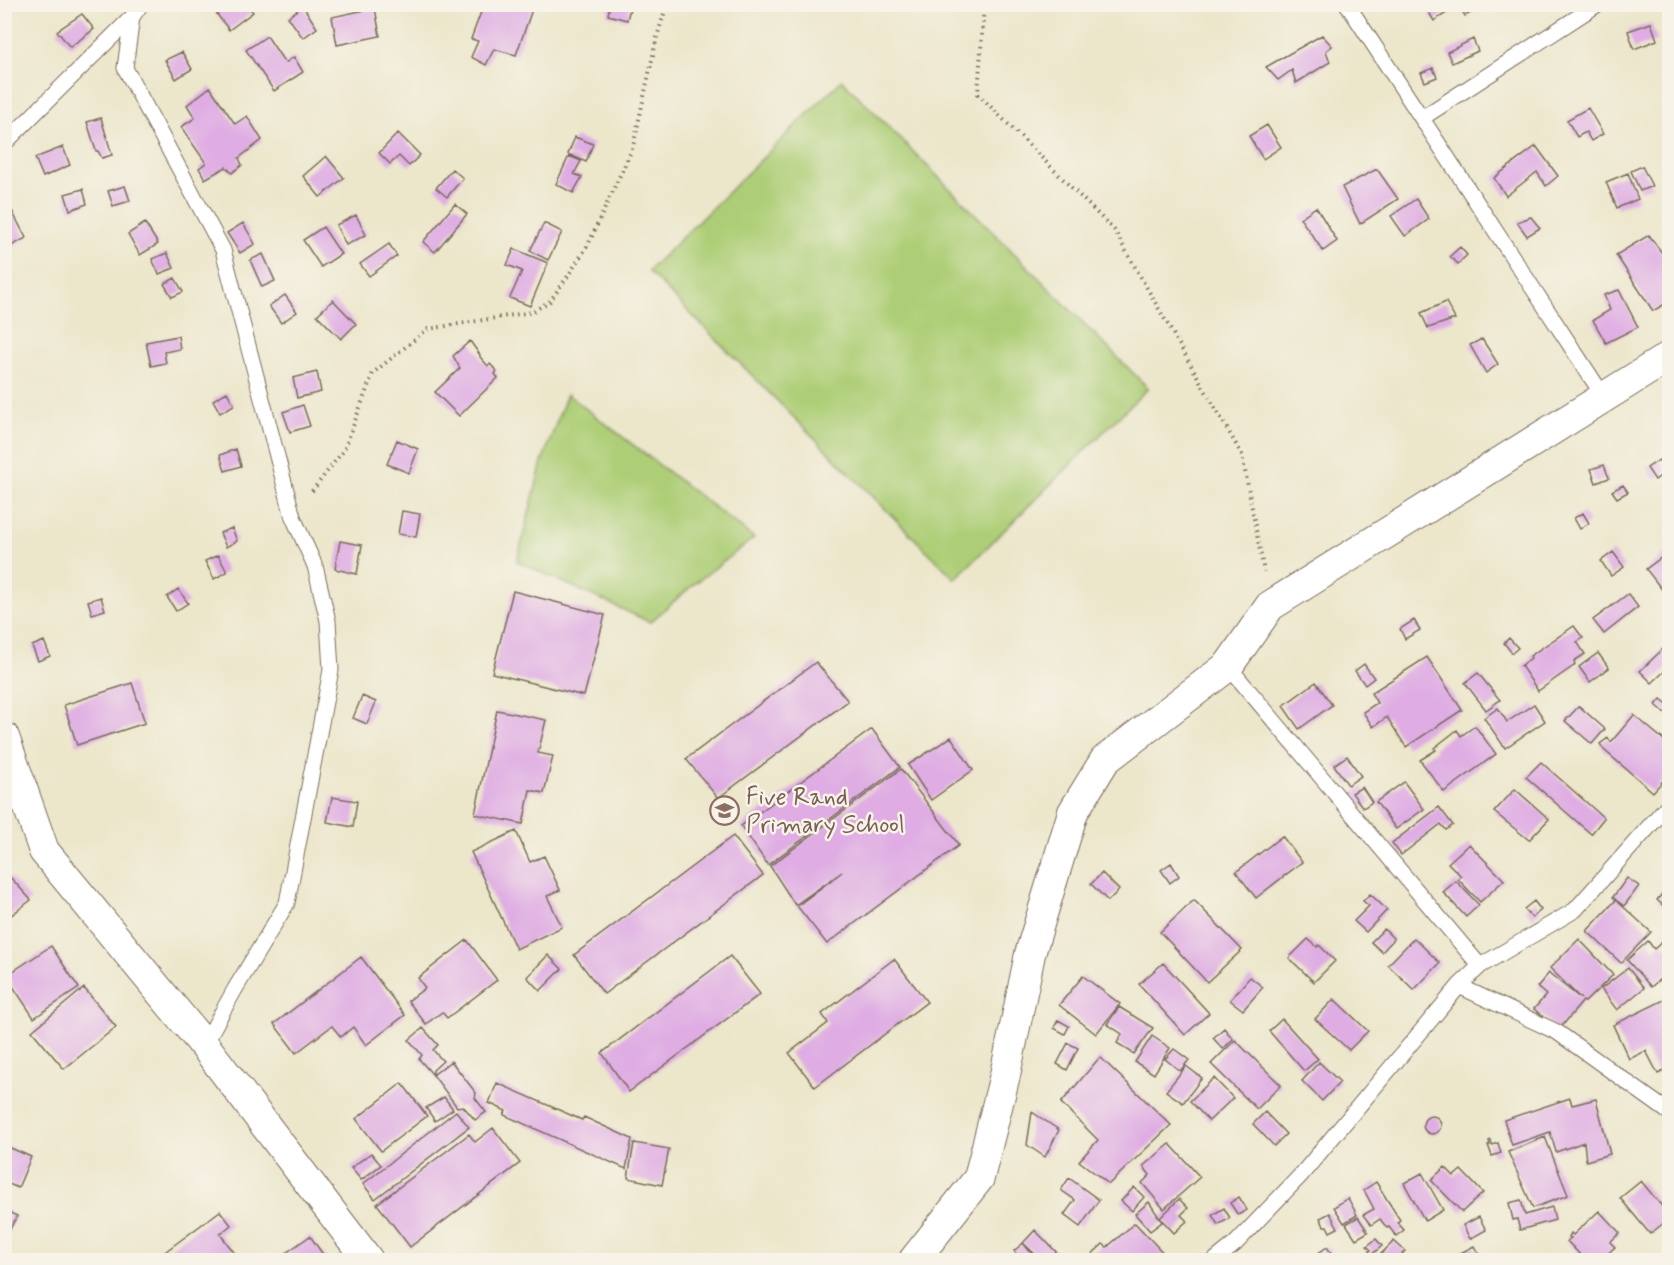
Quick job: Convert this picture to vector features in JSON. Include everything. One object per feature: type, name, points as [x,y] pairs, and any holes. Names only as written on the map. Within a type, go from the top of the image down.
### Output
[{"type":"street","points":[[914,1260],[979,1178],[1005,1075],[1030,954],[1073,812],[1105,760],[1228,666],[1270,606],[1670,356]]},
{"type":"street","points":[[4,736],[44,851],[204,1045],[368,1260]]},
{"type":"lane","points":[[1347,4],[1604,397]]},
{"type":"lane","points":[[1422,118],[1598,4]]},
{"type":"lane","points":[[136,11],[125,68],[223,250],[293,517],[315,566],[328,621],[331,670],[287,903],[204,1045]]},
{"type":"lane","points":[[4,144],[136,11]]},
{"type":"lane","points":[[1228,666],[1480,966]]},
{"type":"lane","points":[[1215,1260],[1235,1244],[1301,1175],[1459,986],[1480,966],[1575,910],[1670,803]]},
{"type":"lane","points":[[1459,986],[1557,1032],[1670,1113]]},
{"type":"path","points":[[293,517],[344,450],[373,373],[428,329],[532,312],[549,302],[556,293],[588,245],[633,147],[657,37],[667,4]]},
{"type":"path","points":[[984,4],[978,94],[1114,230],[1120,240],[1242,455],[1270,606]]},
{"type":"green space","points":[[842,80],[1148,388],[955,579],[648,271]]},
{"type":"green space","points":[[567,394],[754,538],[694,584],[650,622],[517,561],[542,462]]},
{"type":"building","points":[[209,4],[247,4],[253,12],[229,30]]},
{"type":"building","points":[[484,4],[507,4],[514,7],[515,4],[534,4],[516,55],[494,49],[486,65],[471,57],[478,41],[471,39]]},
{"type":"building","points":[[610,4],[631,4],[627,20],[608,15]]},
{"type":"building","points":[[1424,4],[1451,4],[1453,9],[1434,21]]},
{"type":"building","points":[[1459,4],[1487,4],[1465,16]]},
{"type":"building","points":[[303,6],[317,28],[303,38],[288,17]]},
{"type":"building","points":[[375,8],[380,36],[337,45],[332,17]]},
{"type":"building","points":[[82,14],[94,29],[70,47],[57,31]]},
{"type":"building","points":[[1651,23],[1657,40],[1634,49],[1628,31]]},
{"type":"building","points":[[1322,35],[1332,46],[1326,51],[1330,62],[1296,83],[1292,70],[1278,80],[1266,67]]},
{"type":"building","points":[[267,36],[285,63],[294,57],[303,72],[274,91],[246,50]]},
{"type":"building","points":[[1473,39],[1478,51],[1452,63],[1447,52]]},
{"type":"building","points":[[182,52],[192,69],[176,79],[165,60]]},
{"type":"building","points":[[1433,68],[1437,77],[1425,82],[1421,73]]},
{"type":"building","points":[[210,87],[235,124],[247,116],[262,140],[239,158],[242,165],[232,173],[226,167],[205,179],[199,168],[206,163],[181,127],[195,118],[187,105]]},
{"type":"building","points":[[1588,108],[1603,134],[1591,141],[1586,132],[1577,137],[1567,120]]},
{"type":"building","points":[[101,118],[112,155],[102,158],[96,151],[87,122]]},
{"type":"building","points":[[1267,125],[1281,147],[1263,159],[1249,136]]},
{"type":"building","points":[[398,133],[420,155],[409,166],[399,156],[390,164],[379,153]]},
{"type":"building","points":[[575,137],[593,144],[586,162],[568,154]]},
{"type":"building","points":[[1536,146],[1558,176],[1546,186],[1537,172],[1506,196],[1494,178]]},
{"type":"building","points":[[63,147],[70,165],[43,177],[35,158]]},
{"type":"building","points":[[326,156],[344,178],[320,197],[303,176]]},
{"type":"building","points":[[569,156],[581,161],[574,174],[582,177],[573,193],[556,184]]},
{"type":"building","points":[[1642,166],[1652,186],[1640,191],[1631,171]]},
{"type":"building","points":[[452,169],[463,178],[447,197],[436,188]]},
{"type":"building","points":[[1377,169],[1398,199],[1360,224],[1342,187]]},
{"type":"building","points":[[1628,173],[1638,199],[1617,208],[1606,182]]},
{"type":"building","points":[[125,186],[130,201],[113,206],[108,191]]},
{"type":"building","points":[[83,189],[87,204],[70,210],[65,194]]},
{"type":"building","points":[[1416,199],[1429,219],[1405,236],[1391,216]]},
{"type":"building","points":[[455,204],[467,214],[435,252],[423,242]]},
{"type":"building","points":[[10,207],[26,238],[4,250],[4,210]]},
{"type":"building","points":[[1316,207],[1337,241],[1323,251],[1300,218]]},
{"type":"building","points":[[356,215],[366,235],[346,245],[336,225]]},
{"type":"building","points":[[1531,217],[1540,228],[1527,236],[1517,222]]},
{"type":"building","points":[[145,223],[158,244],[140,255],[128,234]]},
{"type":"building","points":[[243,223],[255,244],[240,253],[227,233]]},
{"type":"building","points":[[544,223],[562,232],[548,260],[530,251]]},
{"type":"building","points":[[323,227],[341,254],[321,267],[303,240]]},
{"type":"building","points":[[1649,235],[1670,264],[1670,301],[1653,311],[1616,255]]},
{"type":"building","points":[[389,244],[397,256],[369,276],[360,264]]},
{"type":"building","points":[[1460,247],[1467,255],[1458,264],[1450,256]]},
{"type":"building","points":[[514,249],[548,263],[530,306],[510,298],[522,271],[507,265]]},
{"type":"building","points":[[167,253],[174,268],[159,274],[152,259]]},
{"type":"building","points":[[263,254],[275,281],[262,287],[250,260]]},
{"type":"building","points":[[175,278],[183,292],[172,297],[164,284]]},
{"type":"building","points":[[1619,290],[1638,327],[1606,343],[1593,320],[1610,310],[1604,295]]},
{"type":"building","points":[[285,295],[297,312],[281,323],[269,306]]},
{"type":"building","points":[[333,300],[356,324],[341,339],[317,315]]},
{"type":"building","points":[[1446,302],[1455,319],[1428,328],[1421,313]]},
{"type":"building","points":[[178,336],[180,349],[164,352],[166,363],[151,366],[146,342]]},
{"type":"building","points":[[1482,339],[1498,364],[1486,373],[1470,345]]},
{"type":"building","points":[[470,341],[488,366],[490,364],[497,371],[495,374],[498,378],[459,416],[435,392],[460,368],[453,356]]},
{"type":"building","points":[[317,372],[321,392],[297,398],[293,378]]},
{"type":"building","points":[[227,392],[234,405],[220,413],[213,400]]},
{"type":"building","points":[[303,405],[310,426],[290,432],[283,412]]},
{"type":"building","points":[[397,440],[418,449],[409,473],[387,464]]},
{"type":"building","points":[[236,449],[241,466],[225,471],[220,455]]},
{"type":"building","points":[[1659,460],[1667,471],[1655,480],[1647,468]]},
{"type":"building","points":[[1604,465],[1609,478],[1596,483],[1591,469]]},
{"type":"building","points":[[1623,485],[1628,492],[1617,498],[1612,491]]},
{"type":"building","points":[[402,511],[420,514],[416,537],[398,534]]},
{"type":"building","points":[[1583,513],[1589,523],[1580,529],[1574,518]]},
{"type":"building","points":[[232,528],[237,541],[226,547],[220,533]]},
{"type":"building","points":[[340,541],[362,545],[357,574],[335,569]]},
{"type":"building","points":[[1670,551],[1670,586],[1663,591],[1646,569]]},
{"type":"building","points":[[1613,552],[1624,567],[1611,576],[1601,561]]},
{"type":"building","points":[[218,555],[227,572],[214,579],[205,561]]},
{"type":"building","points":[[178,589],[188,603],[176,611],[167,597]]},
{"type":"building","points":[[513,591],[605,615],[584,696],[492,673]]},
{"type":"building","points":[[1628,594],[1638,607],[1604,634],[1593,620]]},
{"type":"building","points":[[101,597],[105,610],[92,614],[88,601]]},
{"type":"building","points":[[1414,620],[1420,630],[1405,639],[1400,629]]},
{"type":"building","points":[[1574,626],[1583,638],[1577,642],[1585,654],[1574,661],[1575,665],[1538,691],[1521,666],[1531,658],[1530,656]]},
{"type":"building","points":[[1509,638],[1518,648],[1512,653],[1504,643]]},
{"type":"building","points":[[44,641],[50,656],[38,661],[32,646]]},
{"type":"building","points":[[1666,646],[1670,650],[1670,666],[1652,683],[1640,671]]},
{"type":"building","points":[[1598,653],[1609,668],[1590,682],[1579,667]]},
{"type":"building","points":[[1427,657],[1462,710],[1406,747],[1387,717],[1373,727],[1363,712],[1377,703],[1371,693]]},
{"type":"building","points":[[816,662],[848,701],[718,798],[686,759]]},
{"type":"building","points":[[1364,664],[1374,678],[1365,685],[1355,671]]},
{"type":"building","points":[[1478,673],[1500,700],[1486,710],[1465,683]]},
{"type":"building","points":[[1316,682],[1332,705],[1299,729],[1283,706]]},
{"type":"building","points":[[132,683],[145,723],[77,745],[64,705]]},
{"type":"building","points":[[362,696],[376,702],[367,724],[353,718]]},
{"type":"building","points":[[1661,699],[1670,706],[1666,714],[1656,705]]},
{"type":"building","points":[[1534,704],[1545,721],[1505,748],[1484,718],[1498,708],[1507,722]]},
{"type":"building","points":[[1579,706],[1605,729],[1592,744],[1565,721]]},
{"type":"building","points":[[497,710],[546,720],[538,753],[553,756],[544,793],[530,790],[523,824],[475,814]]},
{"type":"building","points":[[1634,715],[1665,741],[1670,735],[1670,773],[1653,792],[1600,744],[1608,738],[1611,742]]},
{"type":"building","points":[[1475,726],[1496,754],[1444,792],[1420,760],[1436,750],[1434,748],[1457,730],[1461,736]]},
{"type":"building","points":[[872,729],[900,767],[768,865],[741,826]]},
{"type":"building","points":[[951,737],[973,770],[931,800],[908,765]]},
{"type":"building","points":[[1347,756],[1361,776],[1348,785],[1334,765]]},
{"type":"building","points":[[1541,762],[1604,818],[1591,834],[1526,777]]},
{"type":"building","points":[[901,769],[959,845],[827,944],[797,906],[842,872],[795,905],[770,866]]},
{"type":"building","points":[[1404,782],[1424,809],[1396,829],[1376,802]]},
{"type":"building","points":[[1362,787],[1372,802],[1363,808],[1352,793]]},
{"type":"building","points":[[1515,789],[1549,819],[1529,840],[1494,812]]},
{"type":"building","points":[[332,797],[357,801],[353,827],[327,822]]},
{"type":"building","points":[[1439,807],[1453,825],[1446,830],[1441,824],[1401,855],[1392,843]]},
{"type":"building","points":[[516,831],[530,862],[544,856],[560,890],[547,896],[562,927],[516,949],[471,852]]},
{"type":"building","points":[[733,836],[763,875],[604,994],[574,955]]},
{"type":"building","points":[[1282,836],[1302,862],[1256,898],[1236,872]]},
{"type":"building","points":[[1469,844],[1504,880],[1480,902],[1458,879],[1461,876],[1448,863]]},
{"type":"building","points":[[1171,863],[1179,876],[1170,883],[1161,870]]},
{"type":"building","points":[[1102,873],[1119,890],[1108,901],[1091,884]]},
{"type":"building","points":[[10,877],[31,900],[9,917],[6,931],[4,881]]},
{"type":"building","points":[[1627,878],[1639,886],[1624,906],[1613,897]]},
{"type":"building","points":[[1456,881],[1479,905],[1466,917],[1443,892]]},
{"type":"building","points":[[1667,888],[1670,890],[1670,912],[1657,900]]},
{"type":"building","points":[[1370,894],[1387,910],[1366,932],[1354,921],[1369,906],[1363,901]]},
{"type":"building","points":[[1194,900],[1242,950],[1207,982],[1160,932]]},
{"type":"building","points":[[1616,900],[1651,932],[1621,963],[1587,931]]},
{"type":"building","points":[[1534,901],[1541,910],[1532,918],[1524,909]]},
{"type":"building","points":[[1384,929],[1394,939],[1382,952],[1371,942]]},
{"type":"building","points":[[1414,938],[1440,963],[1414,990],[1388,965]]},
{"type":"building","points":[[1308,939],[1317,947],[1319,945],[1335,961],[1314,982],[1289,958]]},
{"type":"building","points":[[1579,939],[1613,975],[1585,1002],[1583,1001],[1557,1032],[1534,1009],[1546,995],[1537,987],[1549,973],[1581,999],[1550,968]]},
{"type":"building","points":[[467,940],[497,980],[447,1018],[442,1012],[426,1024],[408,1001],[425,988],[418,978]]},
{"type":"building","points":[[1648,941],[1654,949],[1662,942],[1670,951],[1668,963],[1670,970],[1651,987],[1627,960]]},
{"type":"building","points":[[51,946],[79,988],[34,1018],[6,976]]},
{"type":"building","points":[[548,955],[562,969],[540,991],[527,977]]},
{"type":"building","points":[[730,956],[760,994],[629,1092],[602,1053]]},
{"type":"building","points":[[361,957],[405,1015],[366,1045],[353,1027],[341,1037],[332,1026],[296,1053],[274,1024]]},
{"type":"building","points":[[894,959],[927,1002],[815,1087],[789,1053],[828,1023],[822,1014]]},
{"type":"building","points":[[1163,963],[1209,1013],[1185,1035],[1139,984]]},
{"type":"building","points":[[1628,968],[1644,988],[1617,1010],[1601,989]]},
{"type":"building","points":[[1083,976],[1120,1004],[1096,1034],[1059,1005]]},
{"type":"building","points":[[1250,977],[1263,987],[1243,1010],[1230,1000]]},
{"type":"building","points":[[84,988],[116,1027],[64,1069],[32,1031]]},
{"type":"building","points":[[1670,997],[1670,1068],[1658,1074],[1646,1051],[1629,1059],[1613,1025]]},
{"type":"building","points":[[1334,999],[1368,1031],[1349,1050],[1315,1019]]},
{"type":"building","points":[[1119,1007],[1153,1028],[1134,1054],[1117,1043],[1122,1034],[1107,1024]]},
{"type":"building","points":[[1282,1019],[1318,1059],[1304,1071],[1269,1031]]},
{"type":"building","points":[[1058,1020],[1069,1026],[1065,1034],[1054,1028]]},
{"type":"building","points":[[423,1028],[438,1045],[433,1050],[443,1061],[433,1070],[433,1075],[419,1059],[422,1055],[409,1040]]},
{"type":"building","points":[[1224,1028],[1233,1039],[1223,1049],[1213,1038]]},
{"type":"building","points":[[1152,1036],[1170,1048],[1154,1074],[1135,1062]]},
{"type":"building","points":[[1235,1040],[1281,1085],[1257,1109],[1211,1064]]},
{"type":"building","points":[[1068,1043],[1078,1048],[1067,1070],[1057,1064]]},
{"type":"building","points":[[1174,1049],[1189,1060],[1180,1071],[1165,1059]]},
{"type":"building","points":[[1100,1057],[1171,1125],[1109,1184],[1079,1161],[1098,1140],[1061,1103]]},
{"type":"building","points":[[451,1061],[476,1093],[475,1098],[486,1112],[475,1120],[463,1106],[457,1107],[433,1075]]},
{"type":"building","points":[[1319,1062],[1340,1082],[1322,1101],[1302,1081]]},
{"type":"building","points":[[1186,1066],[1202,1078],[1183,1103],[1166,1091]]},
{"type":"building","points":[[1214,1078],[1233,1098],[1209,1121],[1190,1101]]},
{"type":"building","points":[[402,1083],[427,1116],[381,1151],[356,1119]]},
{"type":"building","points":[[497,1083],[582,1120],[584,1117],[632,1139],[626,1169],[504,1115],[506,1111],[489,1103]]},
{"type":"building","points":[[444,1097],[453,1109],[435,1121],[426,1108]]},
{"type":"building","points":[[1570,1098],[1572,1105],[1596,1099],[1610,1154],[1586,1161],[1584,1142],[1556,1152],[1550,1132],[1512,1145],[1504,1120]]},
{"type":"building","points":[[456,1111],[469,1127],[375,1199],[363,1184]]},
{"type":"building","points":[[1032,1112],[1059,1130],[1045,1157],[1027,1145]]},
{"type":"building","points":[[1265,1112],[1286,1134],[1274,1146],[1253,1124]]},
{"type":"building","points":[[1432,1116],[1438,1119],[1441,1125],[1438,1131],[1432,1134],[1426,1131],[1423,1125],[1426,1119]]},
{"type":"building","points":[[493,1128],[520,1163],[410,1247],[377,1204],[469,1134],[475,1142]]},
{"type":"building","points":[[1545,1137],[1568,1195],[1533,1208],[1508,1152]]},
{"type":"building","points":[[1491,1140],[1492,1145],[1498,1143],[1501,1153],[1492,1156],[1488,1145]]},
{"type":"building","points":[[634,1143],[669,1149],[662,1185],[628,1178]]},
{"type":"building","points":[[1170,1144],[1200,1177],[1164,1209],[1142,1183],[1150,1175],[1143,1166]]},
{"type":"building","points":[[4,1145],[31,1157],[18,1188],[4,1182]]},
{"type":"building","points":[[371,1153],[381,1165],[361,1180],[351,1168]]},
{"type":"building","points":[[1445,1167],[1454,1176],[1461,1170],[1483,1193],[1462,1212],[1431,1180]]},
{"type":"building","points":[[1422,1173],[1443,1210],[1425,1221],[1404,1183]]},
{"type":"building","points":[[1069,1178],[1099,1200],[1080,1227],[1064,1215],[1075,1200],[1061,1190]]},
{"type":"building","points":[[1641,1181],[1670,1216],[1650,1234],[1620,1198]]},
{"type":"building","points":[[1376,1182],[1400,1220],[1397,1222],[1404,1230],[1396,1236],[1380,1219],[1371,1225],[1363,1215],[1374,1209],[1364,1190]]},
{"type":"building","points":[[1134,1187],[1144,1197],[1132,1211],[1121,1201]]},
{"type":"building","points":[[1239,1197],[1247,1210],[1238,1215],[1230,1203]]},
{"type":"building","points":[[1348,1198],[1357,1215],[1344,1223],[1334,1207]]},
{"type":"building","points":[[1179,1199],[1188,1208],[1181,1215],[1187,1221],[1174,1233],[1160,1218]]},
{"type":"building","points":[[1521,1200],[1525,1215],[1552,1207],[1555,1220],[1520,1230],[1517,1219],[1513,1220],[1509,1203]]},
{"type":"building","points":[[1149,1202],[1162,1222],[1150,1231],[1135,1214]]},
{"type":"building","points":[[1224,1208],[1230,1218],[1218,1225],[1212,1215]]},
{"type":"building","points":[[4,1210],[17,1216],[10,1229],[4,1227]]},
{"type":"building","points":[[220,1211],[231,1225],[220,1234],[240,1260],[161,1260],[158,1257]]},
{"type":"building","points":[[1599,1211],[1620,1233],[1610,1242],[1615,1247],[1601,1260],[1585,1260],[1567,1241],[1571,1238],[1569,1237],[1571,1233],[1573,1235]]},
{"type":"building","points":[[1330,1213],[1338,1228],[1330,1232],[1320,1218]]},
{"type":"building","points":[[1358,1217],[1368,1232],[1356,1239],[1346,1224]]},
{"type":"building","points":[[1479,1217],[1486,1230],[1470,1239],[1463,1225]]},
{"type":"building","points":[[1135,1223],[1168,1258],[1166,1260],[1086,1260],[1103,1244],[1107,1247]]},
{"type":"building","points":[[1035,1230],[1061,1257],[1057,1260],[1041,1260],[1023,1243]]},
{"type":"building","points":[[310,1236],[327,1260],[276,1260]]},
{"type":"building","points":[[1376,1239],[1382,1246],[1371,1255],[1369,1251],[1371,1250],[1367,1246]]},
{"type":"building","points":[[1394,1241],[1405,1251],[1396,1260],[1375,1260]]},
{"type":"building","points":[[1023,1243],[1032,1254],[1022,1260],[1014,1251]]},
{"type":"building","points":[[1474,1246],[1482,1260],[1447,1260]]},
{"type":"building","points":[[1327,1247],[1336,1260],[1308,1260]]},
{"type":"place","name":"Five Rand Primary School","points":[[725,810]]}]
